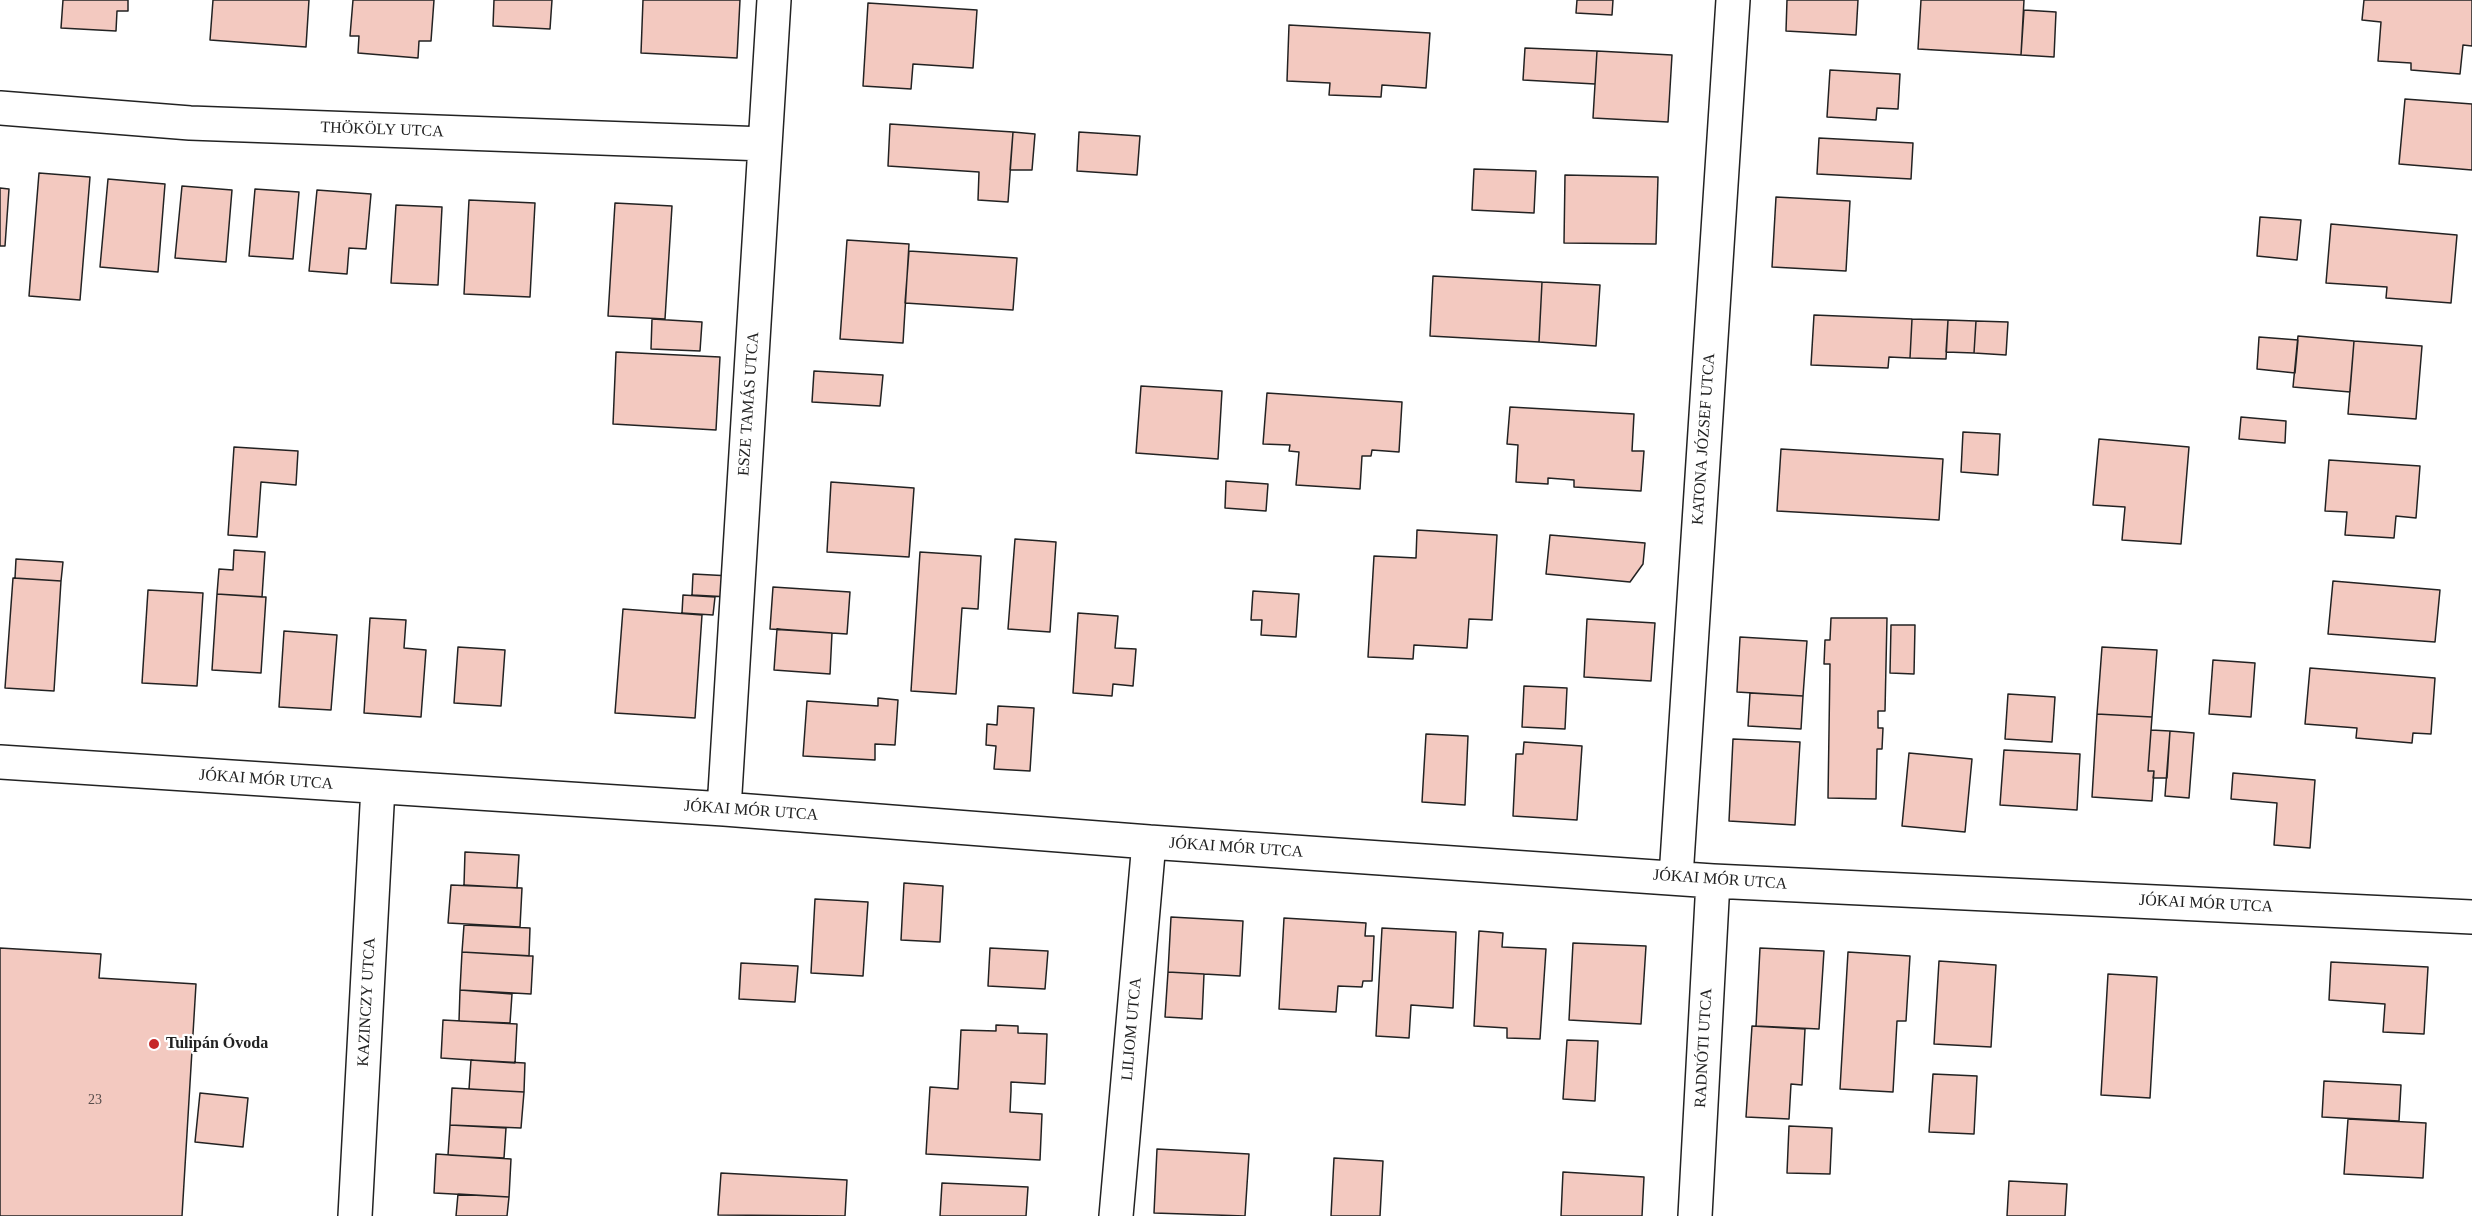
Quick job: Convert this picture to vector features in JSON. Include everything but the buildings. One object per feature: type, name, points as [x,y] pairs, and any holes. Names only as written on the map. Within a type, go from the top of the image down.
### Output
[{"type":"street","name":"ESZE TAMÁS UTCA","points":[[723,809],[774,0]]},
{"type":"street","name":"KATONA JÓZSEF UTCA","points":[[1676,877],[1733,0]]},
{"type":"street","name":"THÖKÖLY UTCA","points":[[0,108],[190,123],[765,144]]},
{"type":"street","name":"JÓKAI MÓR UTCA","points":[[0,762],[723,809],[1149,842],[1713,881],[2472,917]]},
{"type":"street","name":"KAZINCZY UTCA","points":[[356,1216],[378,787]]},
{"type":"street","name":"LILIOM UTCA","points":[[1116,1216],[1149,842]]},
{"type":"street","name":"RADNÓTI UTCA","points":[[1695,1216],[1713,881]]},
{"type":"place","name":"Tulipán Óvoda","points":[[154,1044]]}]
